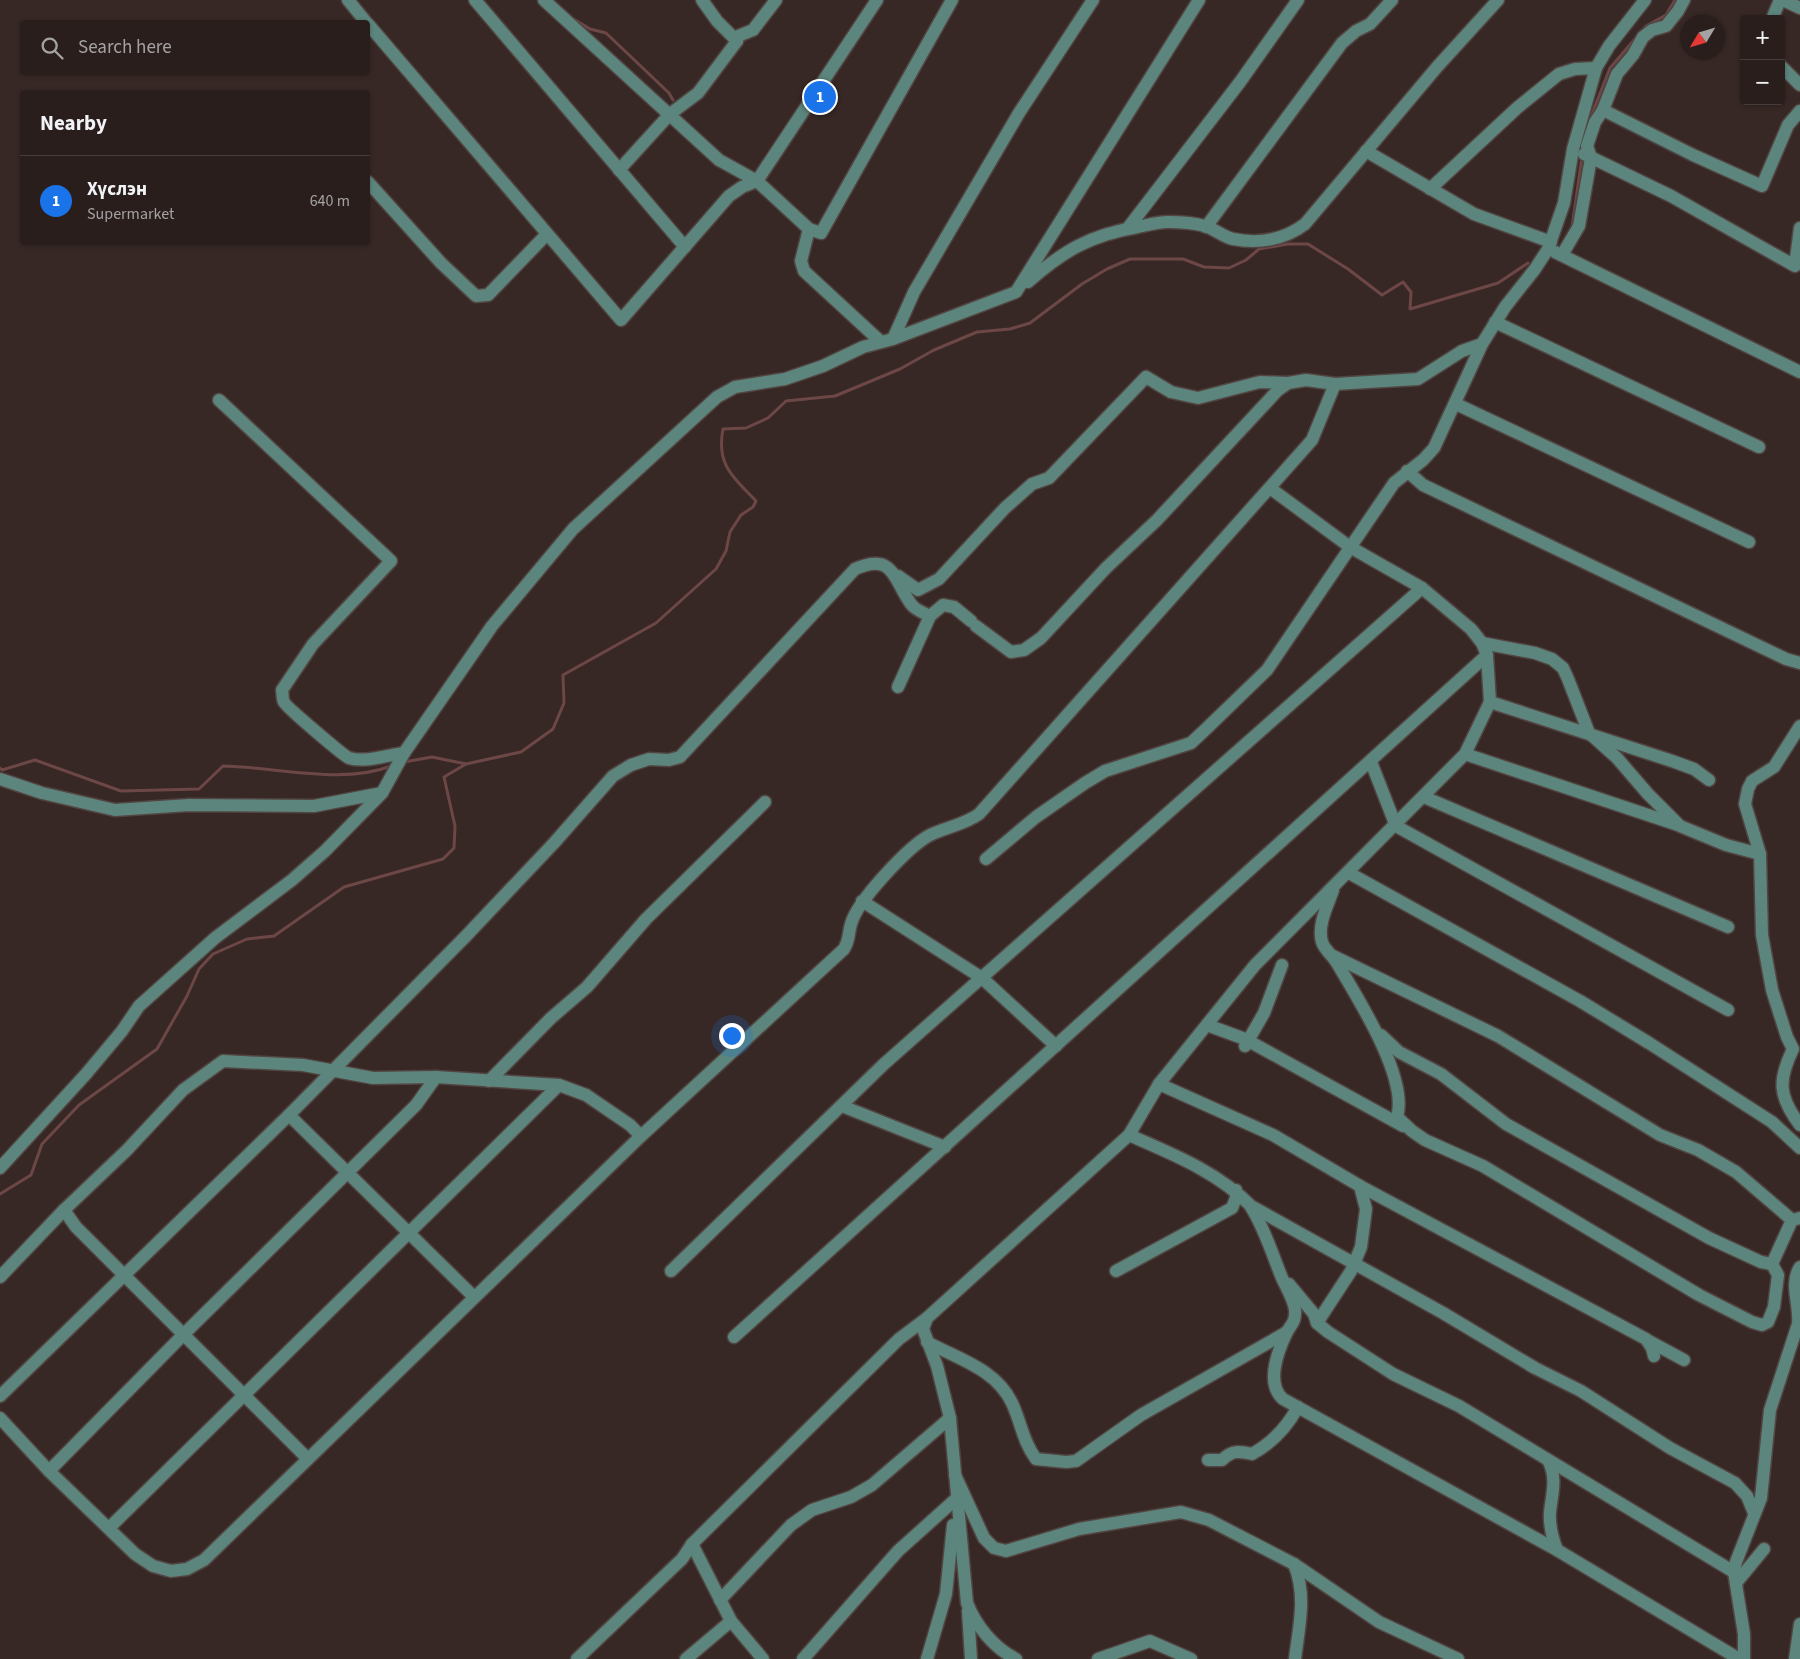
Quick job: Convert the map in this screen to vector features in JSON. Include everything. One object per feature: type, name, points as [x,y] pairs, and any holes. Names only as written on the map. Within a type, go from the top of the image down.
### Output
[{"type":"street","points":[[348,0],[365,20]]},
{"type":"street","points":[[475,0],[684,247]]},
{"type":"street","points":[[544,0],[719,160],[757,182],[809,229],[820,232],[952,0]]},
{"type":"street","points":[[702,0],[717,21],[737,41]]},
{"type":"street","points":[[619,170],[670,114],[698,93],[737,41],[738,36],[753,30],[776,0]]},
{"type":"street","points":[[370,27],[621,320],[729,196],[742,187],[757,182],[877,0]]},
{"type":"street","points":[[887,340],[1019,113],[1093,0]]},
{"type":"street","points":[[1016,292],[1199,0]]},
{"type":"street","points":[[1128,228],[1240,82],[1298,0]]},
{"type":"street","points":[[1206,226],[1342,43],[1370,24],[1392,0]]},
{"type":"street","points":[[0,1168],[86,1074],[122,1031],[139,1006],[215,938],[292,880],[325,851],[382,793],[404,753],[492,626],[573,528],[717,397],[735,387],[785,379],[823,366],[863,347],[887,340],[1016,292],[1053,260],[1075,245],[1099,235],[1166,222],[1206,226],[1231,239],[1257,241],[1293,233],[1305,224],[1437,67],[1498,0]]},
{"type":"street","points":[[986,860],[1036,817],[1085,783],[1105,772],[1190,743],[1267,670],[1394,483],[1423,460],[1434,448],[1456,404],[1482,344],[1495,322],[1550,246],[1564,203],[1573,149],[1596,68],[1609,46],[1645,0]]},
{"type":"street","points":[[1562,255],[1579,226],[1591,158],[1587,146],[1595,122],[1603,110],[1617,74],[1633,55],[1643,37],[1652,30],[1666,26],[1684,0]]},
{"type":"street","points":[[1774,15],[1780,0]]},
{"type":"street","points":[[1783,0],[1800,8]]},
{"type":"street","points":[[1430,189],[1517,108],[1559,74],[1575,69],[1596,68]]},
{"type":"street","points":[[1785,70],[1800,85]]},
{"type":"street","points":[[1603,110],[1693,155],[1762,186],[1788,124],[1800,111]]},
{"type":"street","points":[[1573,149],[1671,196],[1795,266],[1800,228]]},
{"type":"street","points":[[1366,151],[1474,214],[1550,246],[1562,255],[1800,372]]},
{"type":"street","points":[[370,184],[441,263],[476,296],[488,295],[547,234]]},
{"type":"street","points":[[809,229],[801,262],[804,271],[887,340]]},
{"type":"street","points":[[1495,322],[1758,447]]},
{"type":"street","points":[[0,1396],[289,1115],[473,929],[554,843],[613,776],[631,765],[649,759],[669,760],[680,757],[855,569],[869,563],[881,564],[918,590],[939,579],[1005,508],[1032,484],[1049,478],[1146,377],[1172,392],[1198,398],[1260,382],[1288,383],[1313,380],[1334,384],[1418,379],[1462,351],[1482,344]]},
{"type":"street","points":[[898,687],[930,616],[943,605],[954,607],[973,624],[1011,652],[1024,650],[1041,638],[1106,568],[1164,513],[1278,390],[1288,383]]},
{"type":"street","points":[[0,1418],[49,1471],[135,1554],[153,1566],[171,1571],[187,1569],[204,1560],[641,1136],[844,949],[850,939],[851,924],[862,901],[914,846],[930,835],[970,821],[979,814],[1312,440],[1334,384]]},
{"type":"street","points":[[219,400],[390,561],[313,644],[282,690],[284,702],[296,716],[312,726],[349,758],[360,759],[404,753]]},
{"type":"street","points":[[1456,404],[1749,542]]},
{"type":"street","points":[[1407,471],[1423,485],[1786,659],[1800,663]]},
{"type":"street","points":[[577,1659],[682,1559],[692,1544],[899,1339],[927,1318],[1129,1135],[1159,1084],[1255,966],[1396,826],[1465,754],[1490,702],[1485,649],[1471,629],[1450,614],[1422,588],[1350,547],[1270,488]]},
{"type":"street","points":[[896,575],[911,605],[930,616]]},
{"type":"street","points":[[670,1271],[842,1106],[982,978],[1422,588]]},
{"type":"street","points":[[734,1337],[1371,762],[1485,649],[1535,653],[1552,659],[1563,668],[1589,733],[1617,758],[1648,794],[1680,826]]},
{"type":"street","points":[[1490,702],[1694,769],[1709,780]]},
{"type":"street","points":[[1800,726],[1774,768],[1752,781],[1745,804],[1760,854],[1762,935],[1772,990],[1787,1038],[1793,1049],[1784,1067],[1781,1092],[1788,1108],[1800,1125]]},
{"type":"street","points":[[1465,754],[1680,826],[1726,845],[1760,854]]},
{"type":"street","points":[[1371,762],[1396,826],[1728,1010]]},
{"type":"street","points":[[0,779],[42,794],[115,810],[189,805],[314,806],[382,793]]},
{"type":"street","points":[[1424,796],[1728,927]]},
{"type":"street","points":[[489,1081],[551,1018],[587,987],[646,918],[765,802]]},
{"type":"street","points":[[1348,874],[1580,1001],[1772,1122],[1800,1148]]},
{"type":"street","points":[[1334,888],[1320,928],[1322,943],[1333,956],[1370,1021],[1392,1075],[1400,1106],[1397,1117],[1412,1131]]},
{"type":"street","points":[[862,901],[982,978],[1056,1046]]},
{"type":"street","points":[[1333,956],[1498,1036],[1660,1135],[1698,1150],[1736,1172],[1796,1219],[1772,1264]]},
{"type":"street","points":[[1247,1043],[1264,1013],[1282,965]]},
{"type":"street","points":[[1370,1021],[1399,1052],[1441,1074],[1506,1124],[1709,1238],[1761,1262],[1772,1264]]},
{"type":"street","points":[[1208,1025],[1247,1043],[1426,1140],[1483,1166],[1699,1295],[1752,1322],[1762,1325],[1768,1322],[1774,1307],[1778,1275],[1772,1264]]},
{"type":"street","points":[[0,1277],[64,1210],[127,1150],[183,1090],[223,1061],[333,1069],[373,1078],[436,1077],[559,1085],[586,1095],[630,1125],[641,1136]]},
{"type":"street","points":[[49,1471],[184,1334],[416,1105],[436,1077]]},
{"type":"street","points":[[1159,1084],[1273,1135],[1360,1186],[1684,1360]]},
{"type":"street","points":[[109,1528],[559,1085]]},
{"type":"street","points":[[842,1106],[945,1147]]},
{"type":"street","points":[[289,1115],[474,1296]]},
{"type":"street","points":[[1129,1135],[1193,1164],[1236,1190],[1251,1206],[1264,1227],[1267,1244],[1295,1310],[1290,1329],[1279,1355],[1274,1385],[1276,1393],[1283,1400],[1557,1550],[1739,1659]]},
{"type":"street","points":[[927,1342],[994,1378],[1004,1388],[1020,1422],[1026,1445],[1036,1459],[1076,1461],[1141,1415],[1290,1329],[1316,1319],[1355,1264],[1361,1247],[1366,1209],[1360,1186]]},
{"type":"street","points":[[1116,1271],[1232,1208],[1236,1198],[1236,1190]]},
{"type":"street","points":[[1251,1206],[1516,1358],[1581,1391],[1670,1448],[1735,1483],[1747,1496],[1754,1513]]},
{"type":"street","points":[[64,1210],[76,1227],[308,1459]]},
{"type":"street","points":[[1744,1659],[1744,1634],[1735,1578],[1736,1562],[1760,1498],[1770,1410],[1798,1324],[1799,1313],[1794,1276],[1800,1267]]},
{"type":"street","points":[[1281,1274],[1316,1319],[1393,1374],[1459,1406],[1549,1462],[1569,1471],[1735,1578]]},
{"type":"street","points":[[927,1318],[923,1330],[936,1366],[950,1418],[955,1475],[953,1529],[946,1594],[927,1659]]},
{"type":"street","points":[[1646,1340],[1652,1348],[1654,1356]]},
{"type":"street","points":[[1208,1460],[1222,1460],[1229,1453],[1238,1451],[1252,1454],[1264,1448],[1288,1425],[1298,1407]]},
{"type":"street","points":[[720,1600],[791,1525],[812,1510],[851,1497],[872,1485],[950,1418]]},
{"type":"street","points":[[1549,1462],[1554,1473],[1550,1514],[1551,1534],[1557,1550]]},
{"type":"street","points":[[955,1475],[978,1529],[994,1548],[1006,1550],[1079,1530],[1181,1512],[1194,1514],[1294,1564],[1379,1622],[1458,1659]]},
{"type":"street","points":[[955,1500],[967,1603],[971,1659]]},
{"type":"street","points":[[803,1659],[898,1551],[955,1500]]},
{"type":"street","points":[[692,1544],[731,1621],[763,1659]]},
{"type":"street","points":[[1735,1578],[1764,1549]]},
{"type":"street","points":[[1294,1564],[1302,1589],[1302,1610],[1295,1659]]},
{"type":"street","points":[[967,1603],[972,1616],[985,1634],[1006,1654],[1016,1659]]},
{"type":"street","points":[[686,1659],[731,1621]]},
{"type":"street","points":[[1795,1659],[1800,1624]]},
{"type":"street","points":[[1098,1659],[1150,1641],[1162,1644],[1191,1659]]},
{"type":"waterway","points":[[1590,119],[1610,68],[1646,26],[1666,15],[1675,0]]},
{"type":"waterway","points":[[572,18],[590,29],[606,33],[669,93],[673,100]]},
{"type":"waterway","points":[[1572,227],[1582,157]]},
{"type":"waterway","points":[[0,1194],[31,1175],[42,1144],[79,1105],[157,1049],[187,996],[199,969],[213,954],[247,939],[274,936],[344,887],[443,859],[454,848],[455,826],[444,777],[466,764],[521,752],[553,729],[564,703],[563,675],[656,623],[716,569],[726,551],[730,532],[741,515],[753,507],[756,501],[728,470],[722,452],[723,429],[746,428],[768,418],[786,401],[835,396],[900,369],[934,350],[977,332],[1010,329],[1030,323],[1082,284],[1107,269],[1130,259],[1183,259],[1204,267],[1229,268],[1246,260],[1259,249],[1288,244],[1308,244],[1348,269],[1382,295],[1403,282],[1411,292],[1410,309],[1498,283],[1528,263]]},
{"type":"waterway","points":[[404,762],[432,757],[466,764]]},
{"type":"waterway","points":[[0,768],[2,770],[35,760],[121,791],[199,789],[223,766],[331,775],[352,774],[391,766]]},
{"type":"place","name":"Хүслэн","points":[[820,97]]}]
